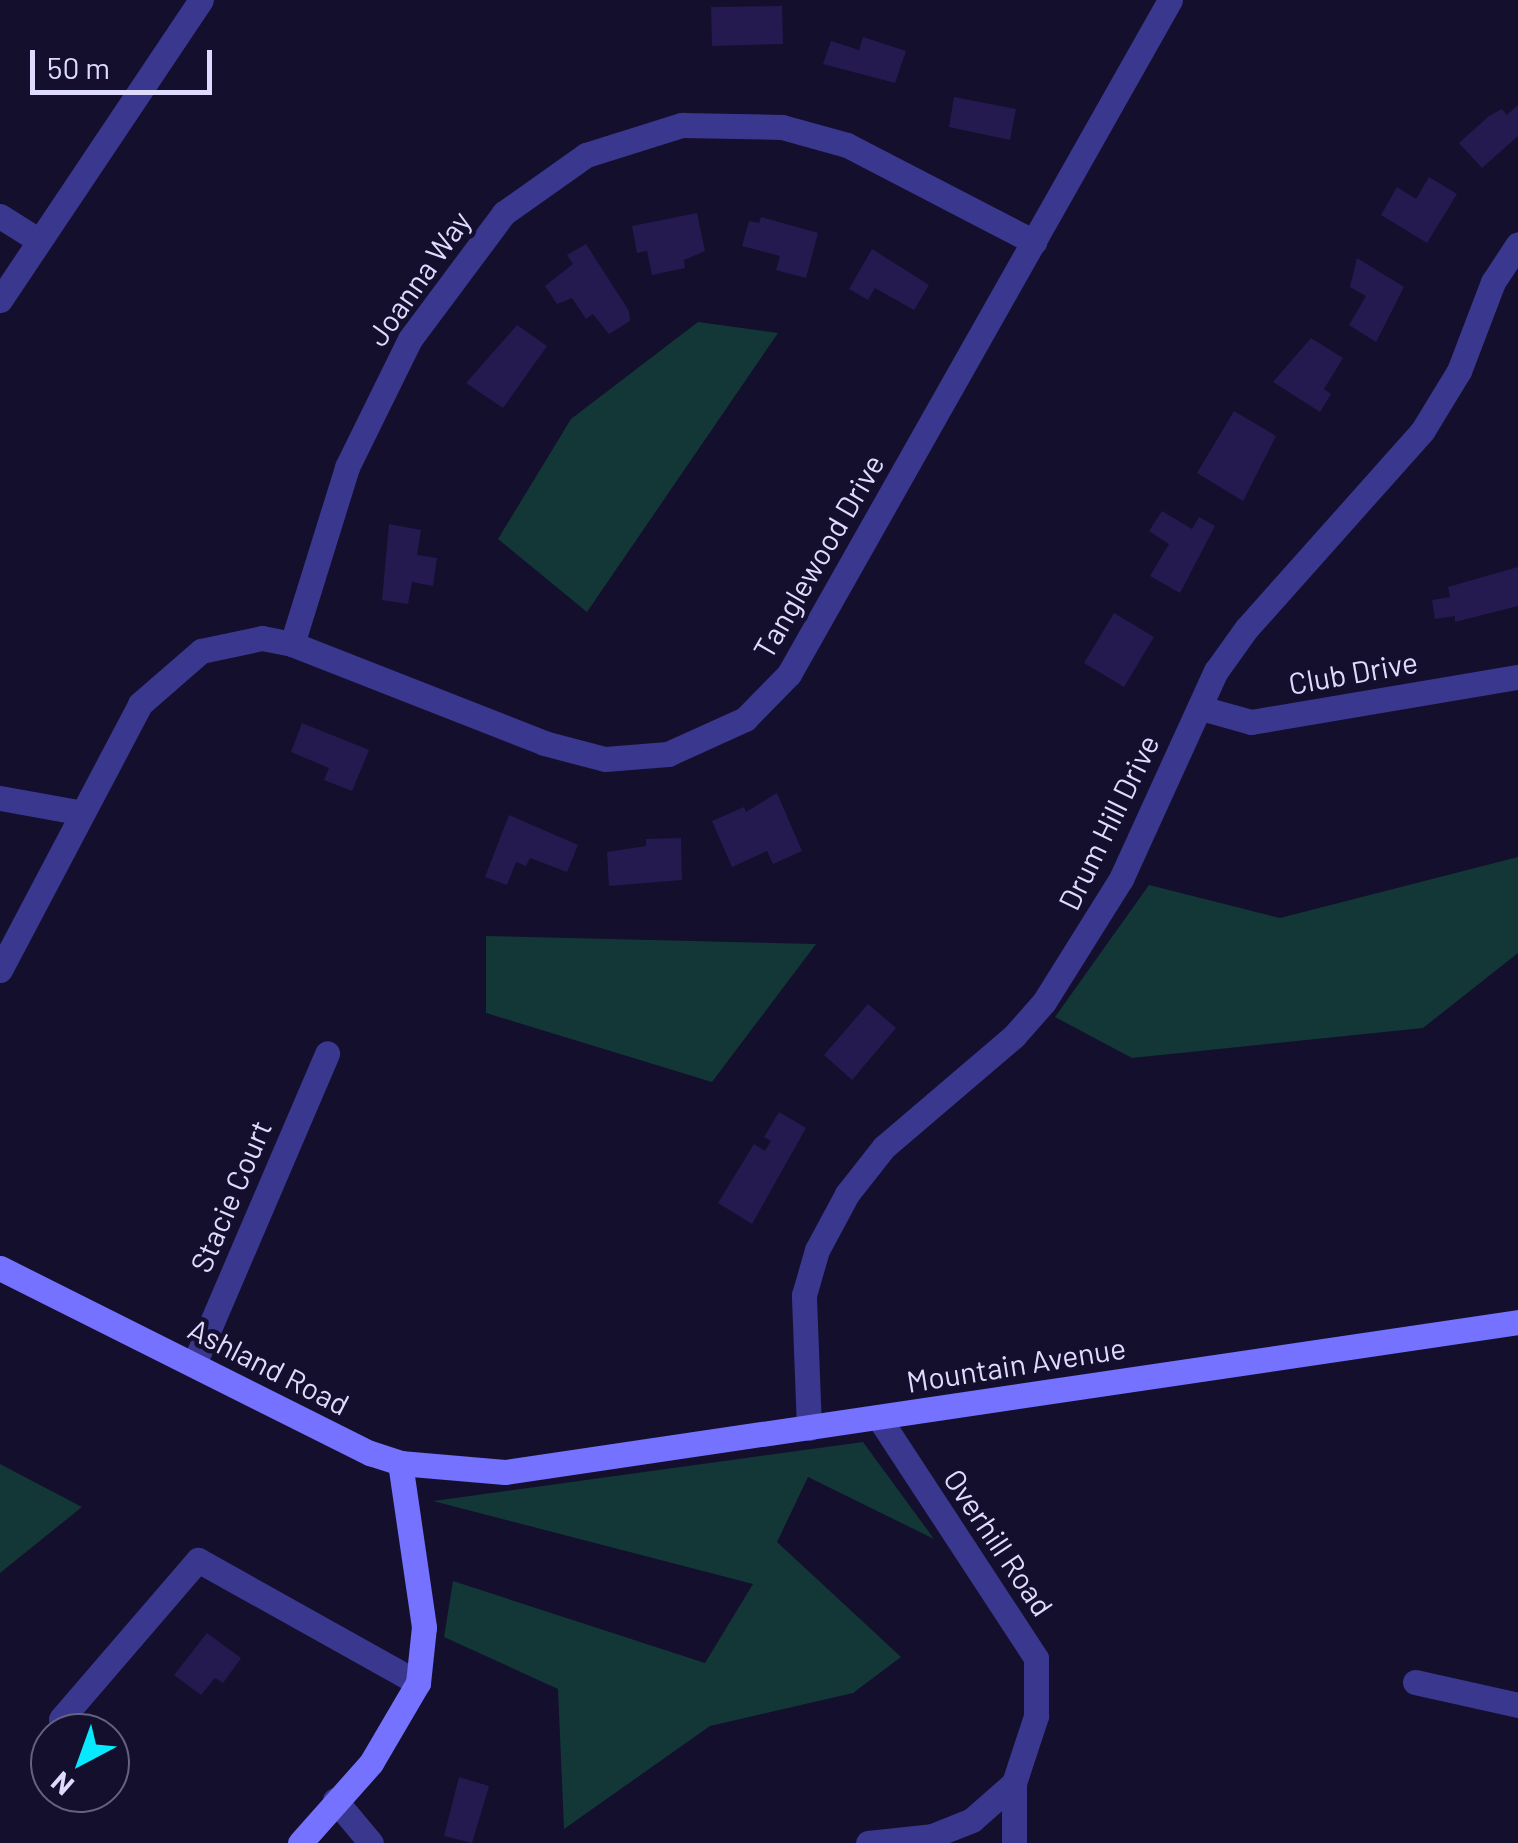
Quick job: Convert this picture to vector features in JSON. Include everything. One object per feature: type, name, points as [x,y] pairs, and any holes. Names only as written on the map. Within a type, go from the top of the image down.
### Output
[{"type":"main road","name":"Ashland Road","points":[[0,1268],[400,1463],[523,1471]]},
{"type":"main road","name":"Mountain Avenue","points":[[523,1471],[1518,1322]]},
{"type":"main road","points":[[300,1843],[372,1763],[418,1683],[424,1627],[400,1463]]},
{"type":"street","points":[[0,300],[201,0]]},
{"type":"street","name":"Tanglewood Drive","points":[[0,970],[78,812],[140,704],[182,663],[231,642],[262,638],[292,644],[584,756],[668,754],[728,731],[789,674],[1170,0]]},
{"type":"street","name":"Joanna Way","points":[[292,644],[347,467],[410,338],[504,213],[586,155],[682,126],[782,126],[847,144],[1034,242]]},
{"type":"street","points":[[0,216],[38,240]]},
{"type":"street","name":"Drum Hill Drive","points":[[809,1428],[804,1294],[817,1250],[847,1194],[884,1147],[1014,1036],[1044,1002],[1121,879],[1201,708],[1246,629],[1442,402],[1493,282],[1518,244]]},
{"type":"street","name":"Club Drive","points":[[1201,708],[1251,722],[1518,677]]},
{"type":"street","points":[[0,798],[78,812]]},
{"type":"street","name":"Stacie Court","points":[[194,1364],[326,1053]]},
{"type":"street","name":"Overhill Road","points":[[880,1418],[1036,1658],[1036,1716],[1014,1783]]},
{"type":"street","points":[[66,1713],[198,1560],[418,1683]]},
{"type":"street","points":[[1414,1682],[1518,1706]]},
{"type":"street","points":[[868,1843],[939,1839],[972,1820],[1014,1783]]},
{"type":"street","points":[[1014,1783],[1014,1843]]},
{"type":"street","points":[[336,1800],[371,1843]]},
{"type":"green space","points":[[698,322],[778,333],[587,612],[498,539],[571,419]]},
{"type":"green space","points":[[1518,857],[1518,953],[1423,1028],[1132,1058],[1055,1017],[1149,885],[1280,918]]},
{"type":"green space","points":[[486,936],[816,944],[712,1082],[486,1013]]},
{"type":"green space","points":[[863,1442],[934,1539],[808,1477],[777,1542],[901,1657],[853,1693],[710,1726],[564,1829],[558,1689],[444,1637],[453,1581],[705,1663],[753,1584],[433,1501]]},
{"type":"green space","points":[[0,1464],[82,1507],[0,1573]]},
{"type":"building","points":[[782,6],[783,44],[712,46],[711,7]]},
{"type":"building","points":[[863,37],[906,51],[895,83],[823,64],[831,41],[859,50]]},
{"type":"building","points":[[954,97],[1016,109],[1010,140],[949,127]]},
{"type":"building","points":[[1518,105],[1518,136],[1482,168],[1459,143],[1489,116],[1502,109],[1507,115]]},
{"type":"building","points":[[1429,177],[1457,194],[1427,243],[1381,215],[1397,187],[1416,199]]},
{"type":"building","points":[[697,213],[705,251],[684,260],[685,268],[652,275],[647,251],[637,253],[632,226]]},
{"type":"building","points":[[761,217],[818,233],[806,278],[776,270],[780,256],[742,246],[749,221],[759,223]]},
{"type":"building","points":[[586,244],[629,311],[630,321],[609,334],[593,314],[586,319],[572,298],[557,304],[545,286],[573,264],[567,255]]},
{"type":"building","points":[[872,249],[929,285],[914,310],[875,288],[868,300],[849,289]]},
{"type":"building","points":[[1357,258],[1404,287],[1376,342],[1349,325],[1366,296],[1350,287]]},
{"type":"building","points":[[517,325],[547,346],[503,408],[466,383]]},
{"type":"building","points":[[1311,338],[1343,358],[1324,389],[1331,394],[1320,412],[1273,382]]},
{"type":"building","points":[[1234,411],[1276,436],[1243,501],[1197,473]]},
{"type":"building","points":[[1162,511],[1192,529],[1199,517],[1215,526],[1180,593],[1150,576],[1169,544],[1149,531]]},
{"type":"building","points":[[389,524],[421,530],[417,555],[437,558],[433,586],[412,582],[408,604],[382,600]]},
{"type":"building","points":[[1518,567],[1518,606],[1455,622],[1455,616],[1435,619],[1432,600],[1450,597],[1448,587]]},
{"type":"building","points":[[1114,613],[1154,637],[1124,687],[1084,663]]},
{"type":"building","points":[[302,723],[369,750],[352,791],[324,780],[329,768],[291,752]]},
{"type":"building","points":[[777,793],[802,851],[773,864],[767,851],[732,867],[712,821],[744,807],[746,812]]},
{"type":"building","points":[[509,815],[578,845],[567,872],[530,858],[526,866],[516,862],[507,885],[485,877]]},
{"type":"building","points":[[681,838],[682,880],[609,886],[607,852],[646,846],[646,839]]},
{"type":"building","points":[[868,1004],[896,1028],[852,1080],[824,1055]]},
{"type":"building","points":[[779,1112],[806,1128],[752,1224],[718,1203],[754,1144],[765,1151],[771,1141],[764,1137]]},
{"type":"building","points":[[207,1633],[241,1658],[223,1683],[215,1678],[201,1695],[174,1675]]},
{"type":"building","points":[[459,1777],[489,1786],[472,1843],[444,1836]]}]
